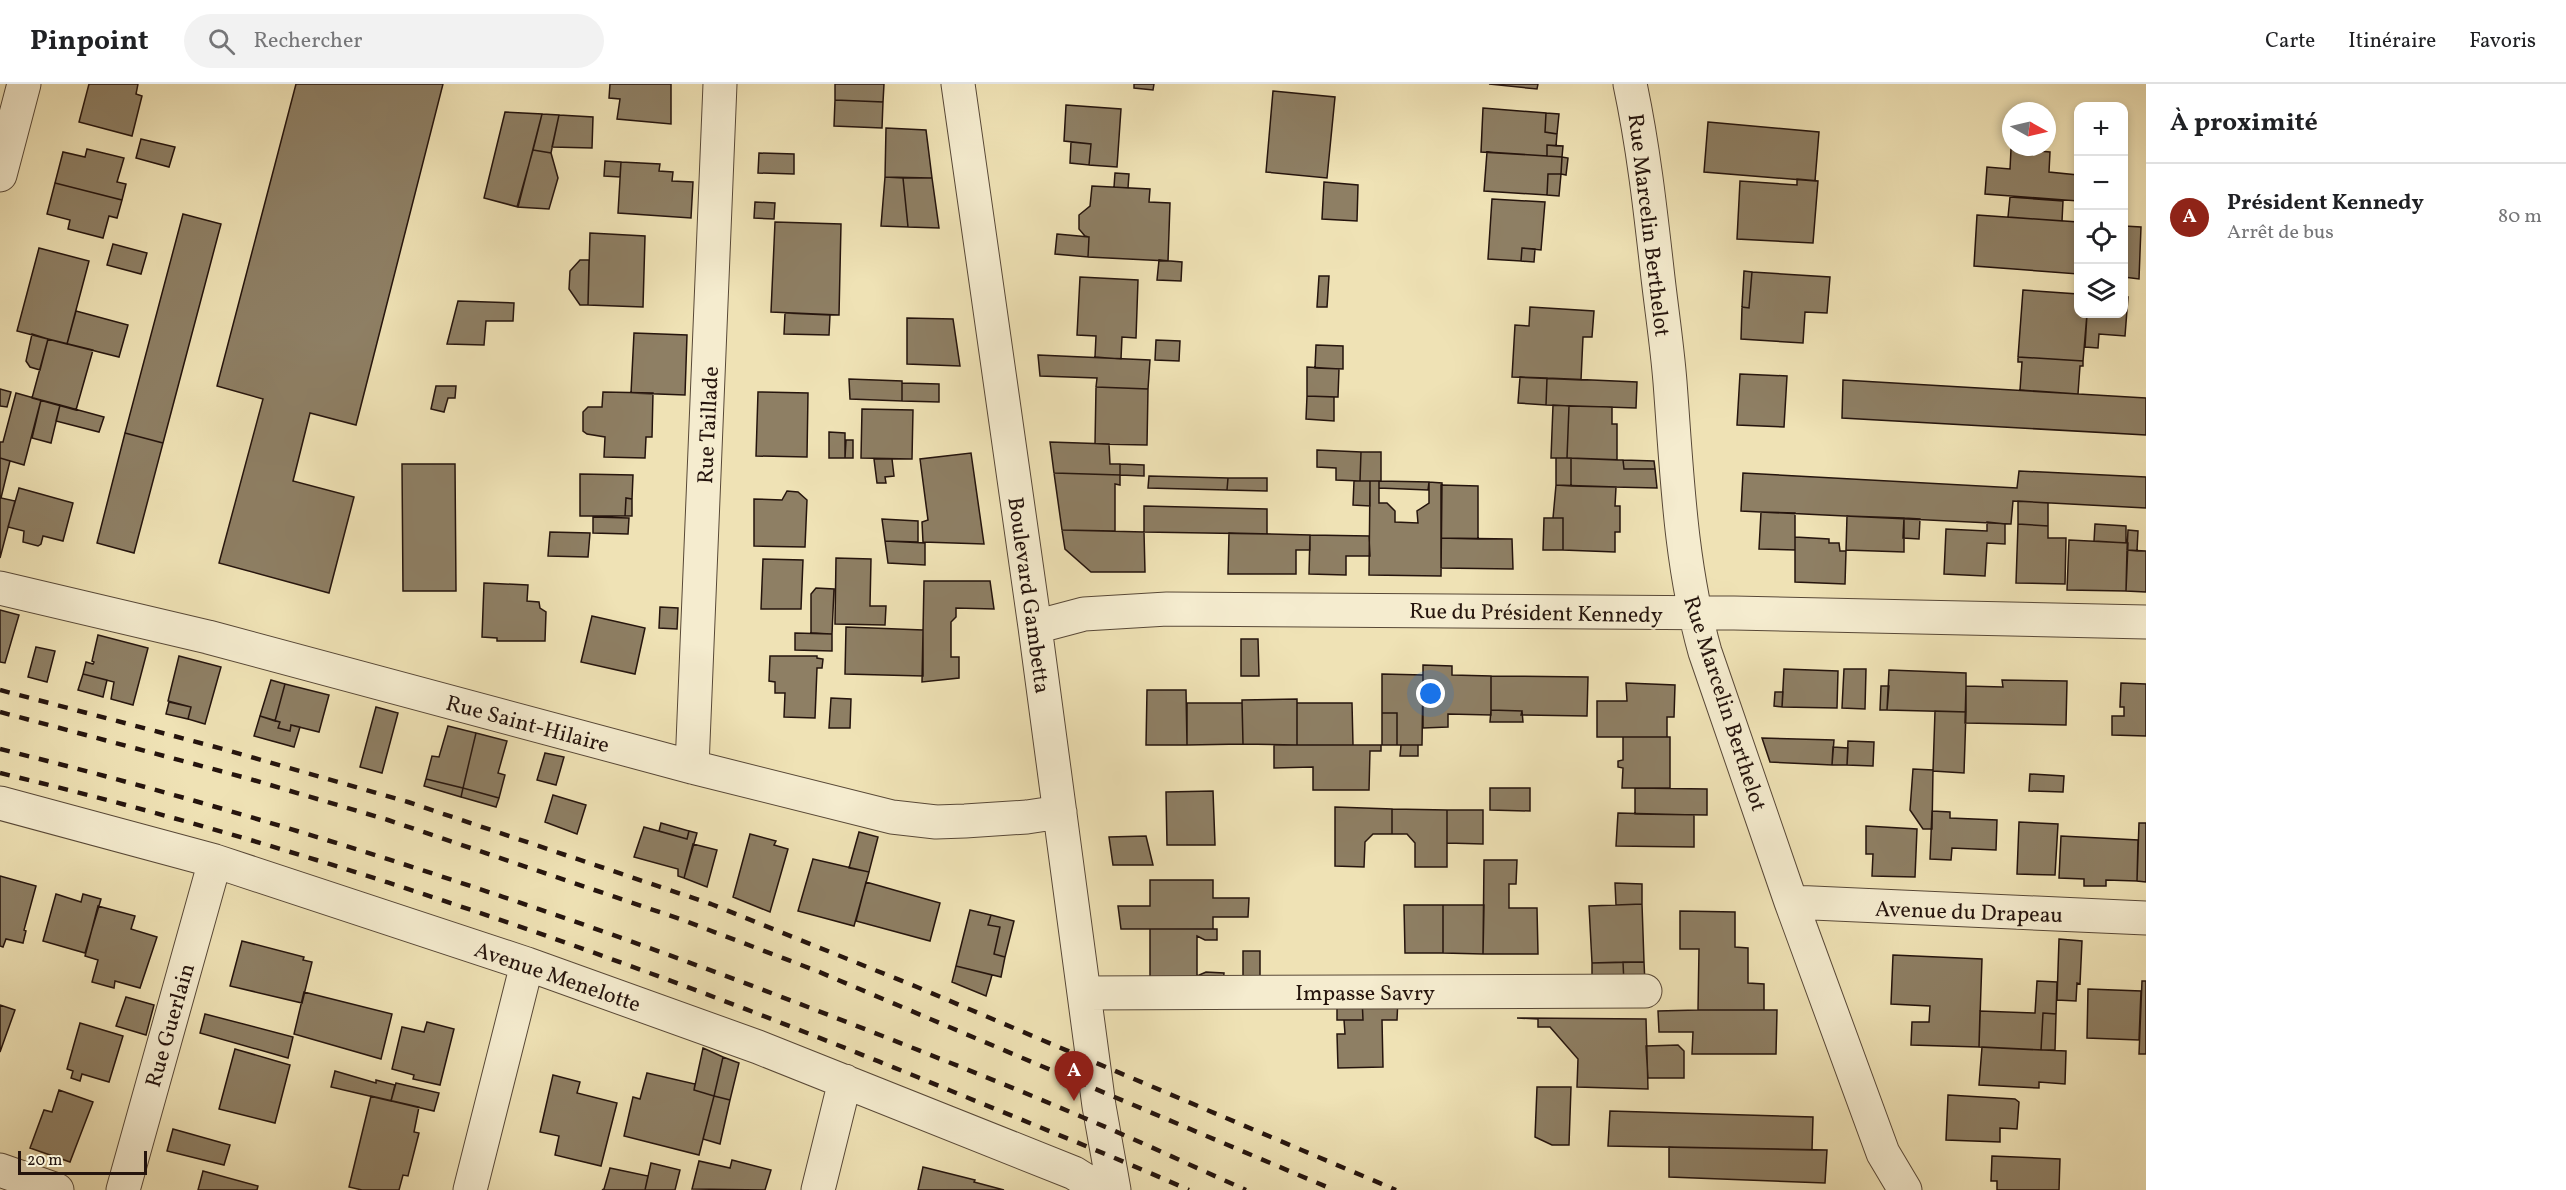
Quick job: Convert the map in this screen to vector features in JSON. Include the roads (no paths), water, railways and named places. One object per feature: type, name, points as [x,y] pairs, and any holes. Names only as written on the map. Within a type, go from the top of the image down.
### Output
[{"type":"street","points":[[0,175],[24,84]]},
{"type":"street","name":"Rue Taillade","points":[[692,767],[720,84]]},
{"type":"street","name":"Boulevard Gambetta","points":[[958,84],[1100,1106],[1114,1190]]},
{"type":"street","name":"Rue Marcelin Berthelot","points":[[1630,84],[1652,228],[1670,380],[1675,475],[1686,572],[1694,614],[1791,902],[1883,1154],[1905,1190]]},
{"type":"street","name":"Rue Saint-Hilaire","points":[[0,588],[217,640],[692,767],[892,816],[915,820],[965,821],[1027,817],[1060,812]]},
{"type":"street","name":"Rue du Président Kennedy","points":[[1035,627],[1084,614],[1167,609],[1694,614],[2146,622]]},
{"type":"street","name":"Avenue Menelotte","points":[[0,803],[215,861],[527,964],[845,1081],[1074,1173],[1101,1190]]},
{"type":"street","name":"Rue Guerlain","points":[[123,1190],[215,861]]},
{"type":"street","name":"Avenue du Drapeau","points":[[1791,902],[2146,918]]},
{"type":"street","points":[[470,1190],[527,964]]},
{"type":"street","name":"Impasse Savry","points":[[1085,993],[1646,991]]},
{"type":"street","points":[[818,1190],[845,1081]]},
{"type":"street","points":[[0,1170],[57,1190]]},
{"type":"railway","points":[[0,690],[223,749],[408,802],[711,904],[917,987],[1396,1190]]},
{"type":"railway","points":[[0,712],[250,779],[388,820],[680,919],[817,971],[1334,1190]]},
{"type":"railway","points":[[0,749],[113,778],[337,843],[447,878],[667,954],[1033,1096],[1246,1190]]},
{"type":"railway","points":[[0,773],[121,804],[362,874],[599,954],[833,1043],[1189,1190]]},
{"type":"place","name":"Président Kennedy","points":[[1074,1101]]}]
